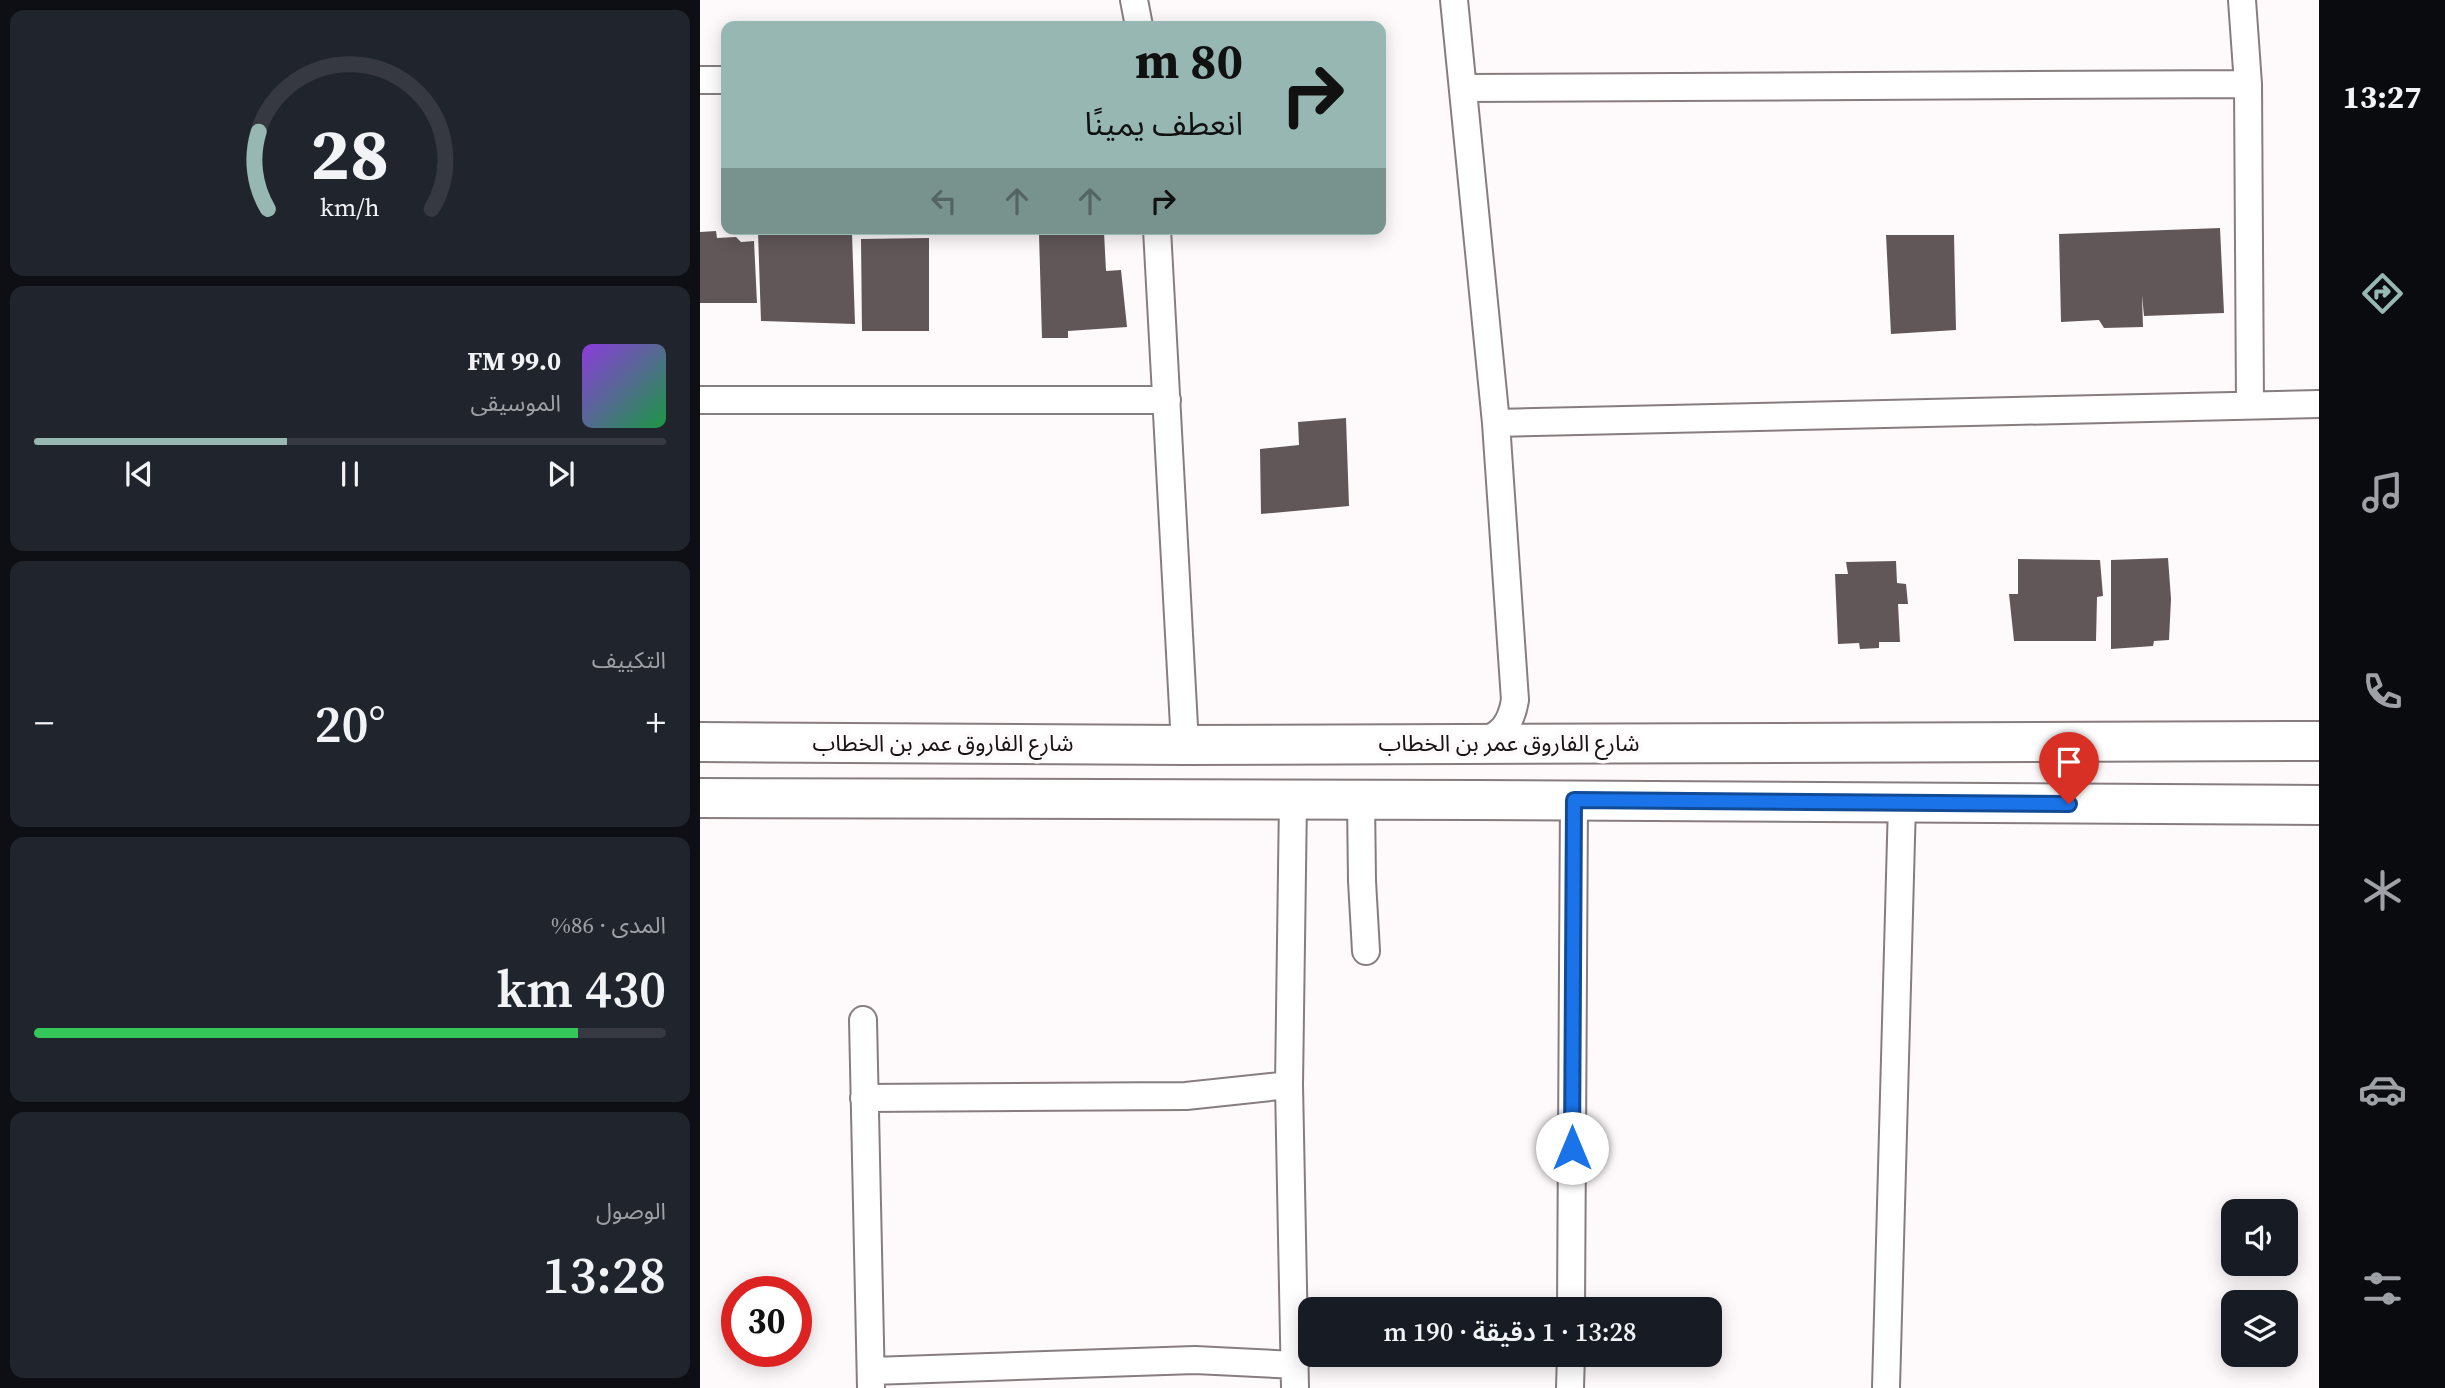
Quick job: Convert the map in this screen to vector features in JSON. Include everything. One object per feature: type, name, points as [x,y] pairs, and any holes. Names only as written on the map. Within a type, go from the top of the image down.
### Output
[{"type":"main road","name":"شارع الفاروق عمر بن الخطاب","points":[[700,742],[1185,745],[2319,741]]},
{"type":"main road","points":[[1474,800],[1479,743]]},
{"type":"main road","points":[[700,798],[2319,805]]},
{"type":"street","points":[[1134,0],[1138,21]]},
{"type":"street","points":[[1454,0],[1496,423],[1515,700],[1505,729],[1493,738],[1479,743]]},
{"type":"street","points":[[2242,0],[2248,84],[2250,405]]},
{"type":"street","points":[[700,80],[721,80]]},
{"type":"street","points":[[1464,88],[2248,84]]},
{"type":"street","points":[[1157,235],[1185,745]]},
{"type":"street","points":[[700,400],[1167,401]]},
{"type":"street","points":[[1496,423],[2319,404]]},
{"type":"street","points":[[863,1020],[871,1380],[1195,1360],[1295,1377],[1289,1085],[1293,799]]},
{"type":"street","points":[[1361,800],[1366,951]]},
{"type":"street","points":[[1571,1297],[1574,800]]},
{"type":"street","points":[[1886,1388],[1902,803]]},
{"type":"street","points":[[864,1098],[1186,1096],[1289,1085]]},
{"type":"street","points":[[1570,1388],[1571,1367]]},
{"type":"building","points":[[2220,228],[2224,313],[2144,316],[2142,295],[2143,327],[2104,328],[2099,320],[2061,322],[2059,234]]},
{"type":"building","points":[[716,231],[717,238],[736,237],[741,242],[754,241],[757,303],[700,303],[700,232]]},
{"type":"building","points":[[758,235],[852,235],[855,324],[761,321]]},
{"type":"building","points":[[1039,235],[1104,235],[1106,271],[1121,270],[1127,327],[1068,331],[1068,338],[1042,338]]},
{"type":"building","points":[[1886,235],[1954,235],[1956,330],[1891,334]]},
{"type":"building","points":[[929,238],[929,331],[862,331],[861,239]]},
{"type":"building","points":[[1346,418],[1349,506],[1261,514],[1260,449],[1299,445],[1298,422]]},
{"type":"building","points":[[2168,558],[2171,599],[2169,640],[2154,641],[2153,646],[2111,649],[2111,560]]},
{"type":"building","points":[[2018,559],[2100,560],[2103,596],[2097,597],[2096,641],[2014,641],[2009,594],[2018,594]]},
{"type":"building","points":[[1896,561],[1897,583],[1906,584],[1908,604],[1898,604],[1900,642],[1879,642],[1879,648],[1860,649],[1859,643],[1838,644],[1835,574],[1848,574],[1846,562]]},
{"type":"route","points":[[1572,1148],[1574,800],[2069,804]]}]
